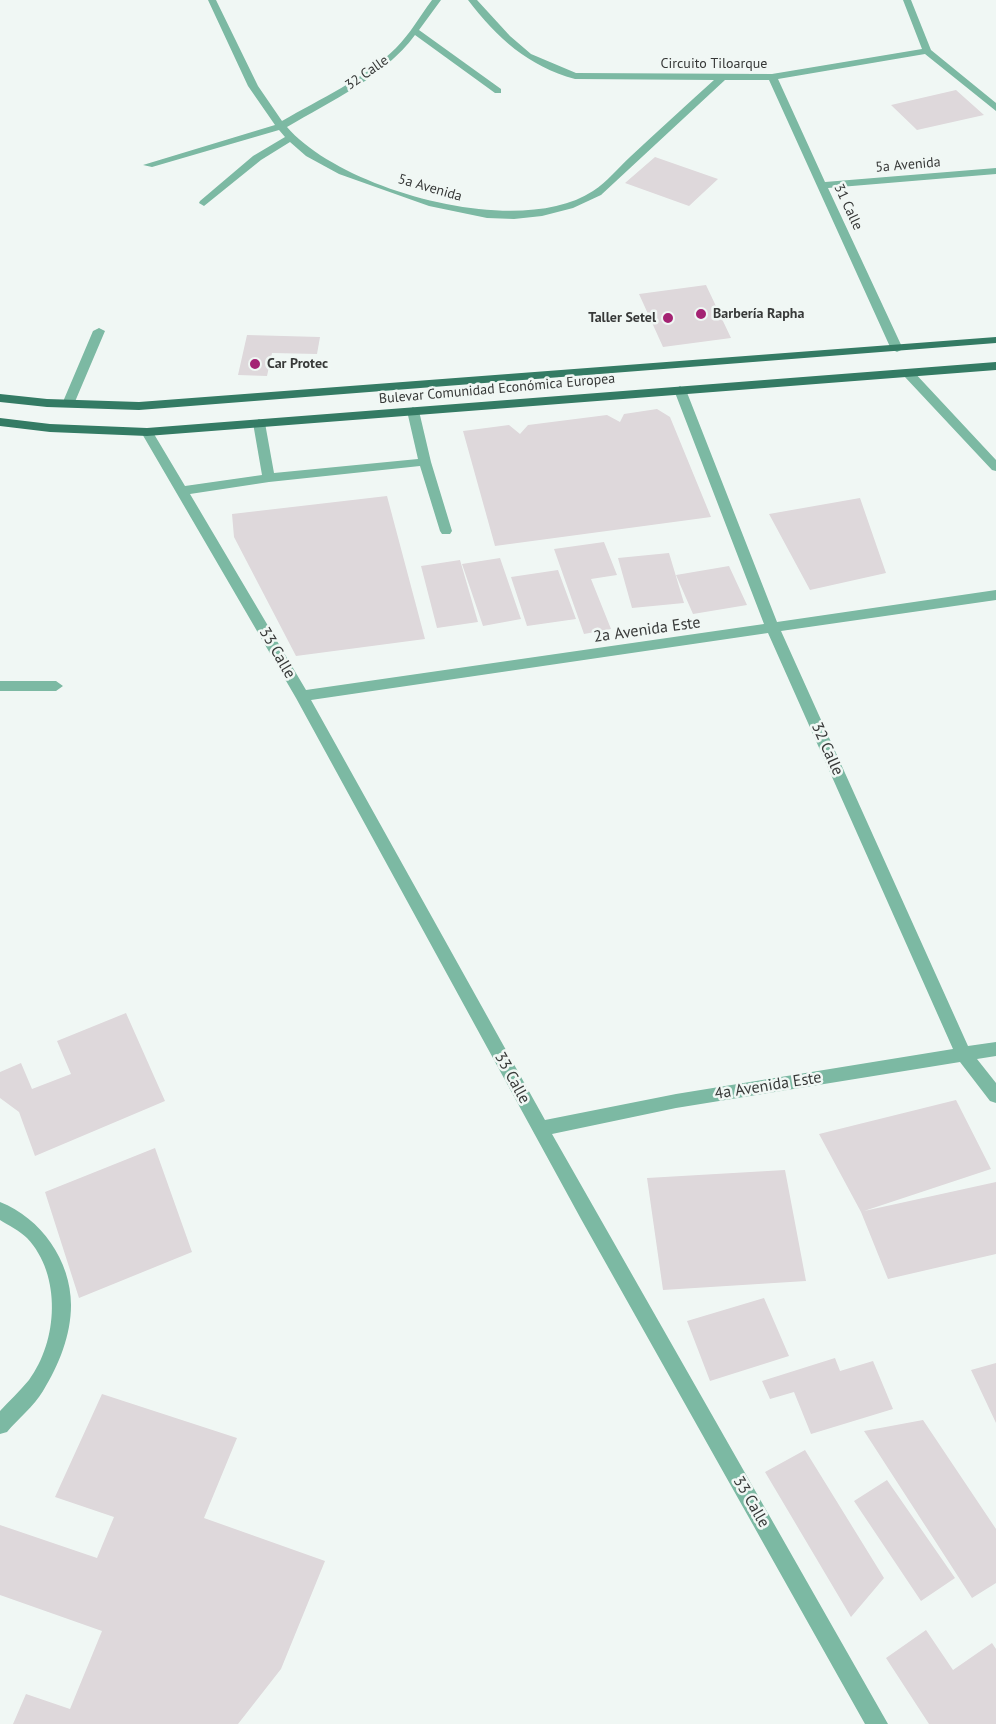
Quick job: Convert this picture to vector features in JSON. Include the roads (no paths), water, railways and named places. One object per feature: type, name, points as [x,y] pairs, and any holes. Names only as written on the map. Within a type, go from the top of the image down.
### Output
[{"type":"main road","name":"Bulevar Comunidad Económica Europea","points":[[0,398],[68,404],[140,406],[996,340]]},
{"type":"main road","name":"Bulevar Comunidad Económica Europea","points":[[0,422],[50,428],[147,432],[996,366]]},
{"type":"street","name":"5a Avenida","points":[[212,0],[254,89],[281,126],[309,154],[329,167],[432,205],[463,212],[549,213],[574,205],[597,193],[722,78]]},
{"type":"street","name":"32 Calle","points":[[148,165],[281,126],[350,86],[383,63],[400,49],[437,0]]},
{"type":"street","name":"Circuito Tiloarque","points":[[472,0],[513,46],[526,57],[549,69],[575,76],[772,77],[927,51]]},
{"type":"street","points":[[907,0],[927,51],[996,108]]},
{"type":"street","points":[[414,30],[498,91]]},
{"type":"street","name":"31 Calle","points":[[772,77],[897,349]]},
{"type":"street","points":[[204,203],[257,158],[291,137]]},
{"type":"street","name":"5a Avenida","points":[[821,185],[996,171]]},
{"type":"street","points":[[68,404],[99,331]]},
{"type":"street","points":[[908,373],[996,467]]},
{"type":"street","name":"32 Calle","points":[[680,390],[773,629],[963,1054],[996,1096]]},
{"type":"street","points":[[413,411],[425,462],[446,531]]},
{"type":"street","points":[[259,423],[269,478]]},
{"type":"street","name":"33 Calle","points":[[147,432],[302,696],[540,1129],[877,1724]]},
{"type":"street","points":[[182,491],[269,478],[425,462]]},
{"type":"street","name":"2a Avenida Este","points":[[302,696],[996,595]]},
{"type":"street","points":[[0,686],[56,687]]},
{"type":"street","name":"4a Avenida Este","points":[[540,1129],[676,1101],[996,1048]]},
{"type":"street","points":[[0,1210],[33,1232],[55,1266],[62,1304],[56,1345],[36,1386],[0,1425]]},
{"type":"place","name":"Barbería Rapha","points":[[701,314]]},
{"type":"place","name":"Taller Setel","points":[[668,318]]},
{"type":"place","name":"Car Protec","points":[[255,364]]}]
